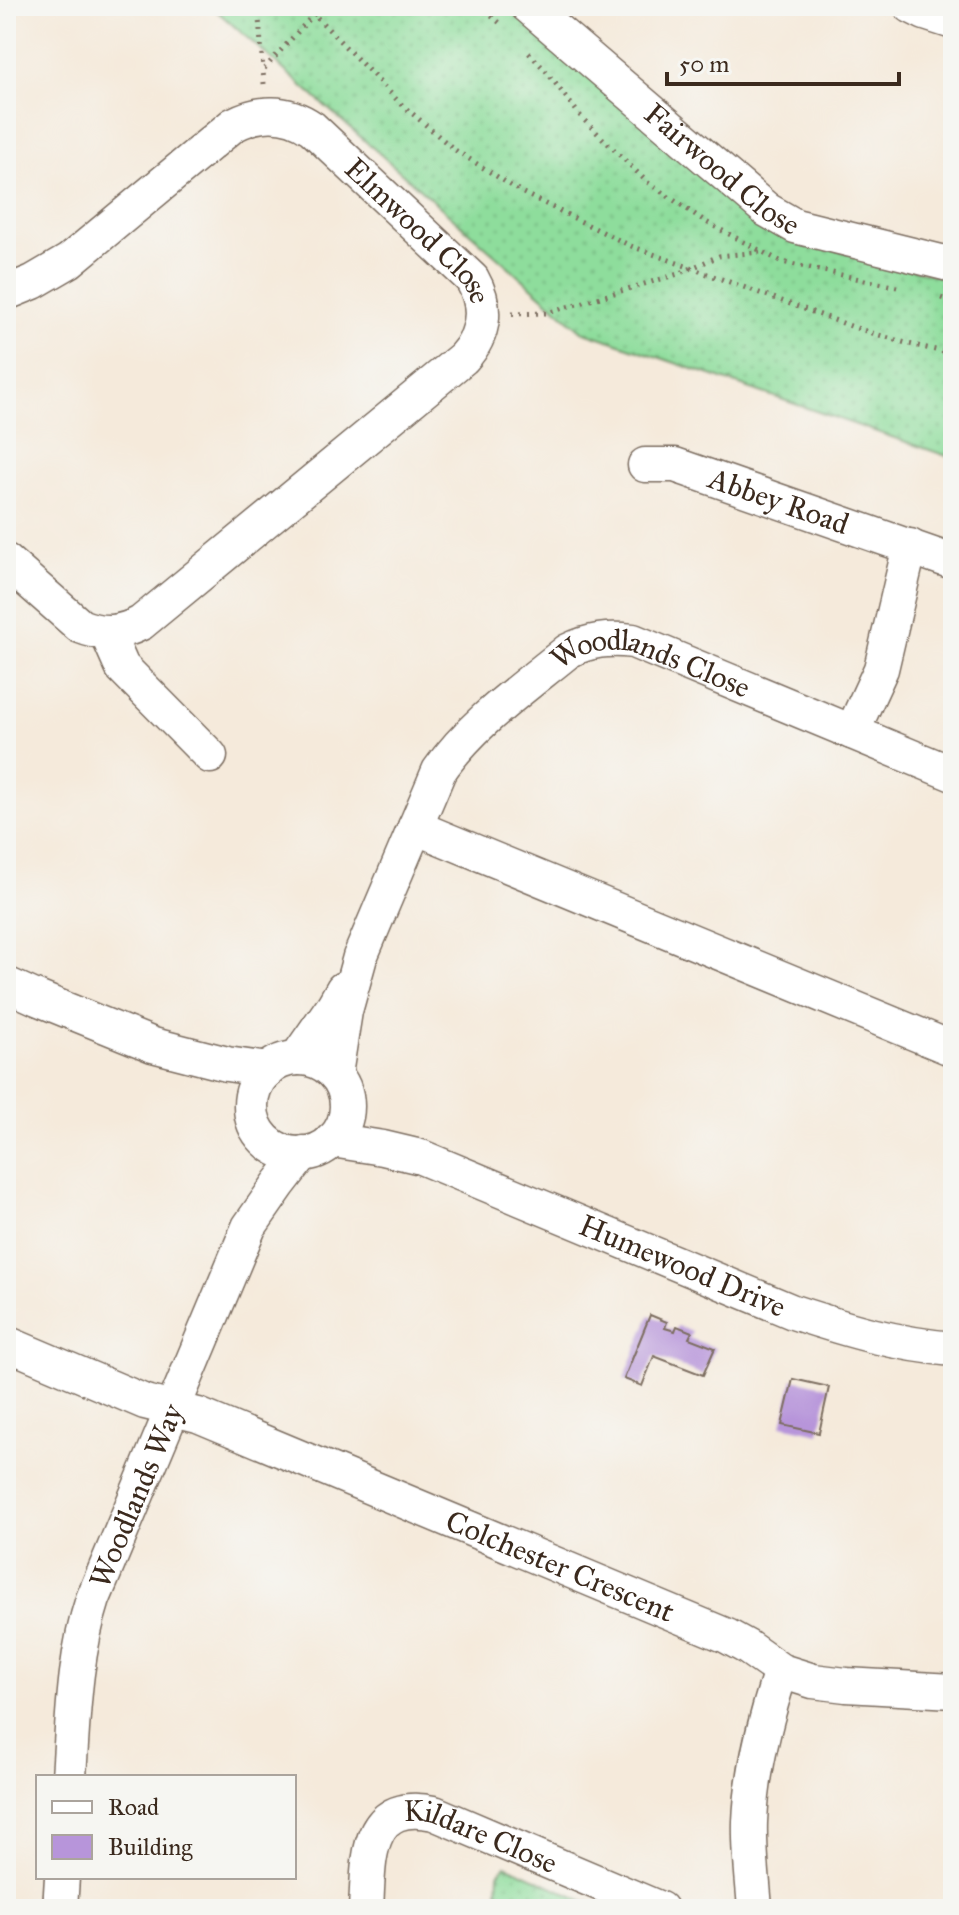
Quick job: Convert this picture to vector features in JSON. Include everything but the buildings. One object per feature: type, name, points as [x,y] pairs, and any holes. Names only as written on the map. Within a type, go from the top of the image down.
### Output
[{"type":"street","name":"Fairwood Close","points":[[528,6],[779,219],[795,226],[953,265]]},
{"type":"street","points":[[911,6],[953,22]]},
{"type":"street","points":[[6,293],[52,273],[233,125],[267,113]]},
{"type":"street","name":"Elmwood Close","points":[[107,633],[119,632],[141,623],[463,358],[482,327],[478,291],[472,279],[312,128],[302,121],[267,113]]},
{"type":"street","name":"Abbey Road","points":[[645,465],[675,465],[953,562]]},
{"type":"street","points":[[852,732],[881,669],[910,546]]},
{"type":"street","points":[[6,561],[80,626],[107,633],[122,667],[210,756]]},
{"type":"street","name":"Woodlands Close","points":[[282,1064],[334,1005],[360,957],[439,771],[452,752],[468,734],[568,651],[582,644],[598,639],[633,641],[953,774]]},
{"type":"street","points":[[415,827],[953,1049]]},
{"type":"street","name":"Woodlands Close","points":[[341,1090],[345,1011],[360,957]]},
{"type":"street","points":[[6,984],[153,1045],[227,1064],[318,1062],[341,1090],[344,1125],[318,1147],[295,1154],[278,1149],[263,1137],[254,1122],[252,1104],[256,1085],[282,1064]]},
{"type":"street","points":[[153,1045],[252,1104]]},
{"type":"street","name":"Humewood Drive","points":[[341,1090],[421,1157]]},
{"type":"street","name":"Woodlands Way","points":[[69,1775],[77,1670],[87,1619],[249,1227],[259,1180],[263,1137]]},
{"type":"street","name":"Humewood Drive","points":[[318,1147],[383,1148],[421,1157],[793,1312],[853,1332],[953,1349]]},
{"type":"street","name":"Woodlands Way","points":[[249,1227],[318,1147]]},
{"type":"street","name":"Colchester Crescent","points":[[6,1343],[145,1402],[198,1415],[727,1636],[781,1671],[835,1684],[953,1691]]},
{"type":"street","points":[[755,1909],[750,1838],[752,1803],[766,1716],[781,1671]]},
{"type":"street","name":"Kildare Close","points":[[366,1909],[371,1844],[376,1833],[392,1817],[405,1811],[420,1810],[434,1813],[660,1909]]},
{"type":"street","points":[[60,1909],[62,1879]]},
{"type":"path","points":[[258,6],[267,113]]},
{"type":"path","points":[[306,6],[400,103],[455,150],[523,193],[631,246],[859,329],[953,354]]},
{"type":"path","points":[[263,70],[314,14]]},
{"type":"path","points":[[483,315],[547,313],[691,268],[719,256],[760,252]]},
{"type":"green space","points":[[211,6],[511,6],[776,235],[953,280],[953,458],[582,331]]},
{"type":"green space","points":[[506,1865],[603,1909],[497,1909],[499,1873]]}]
